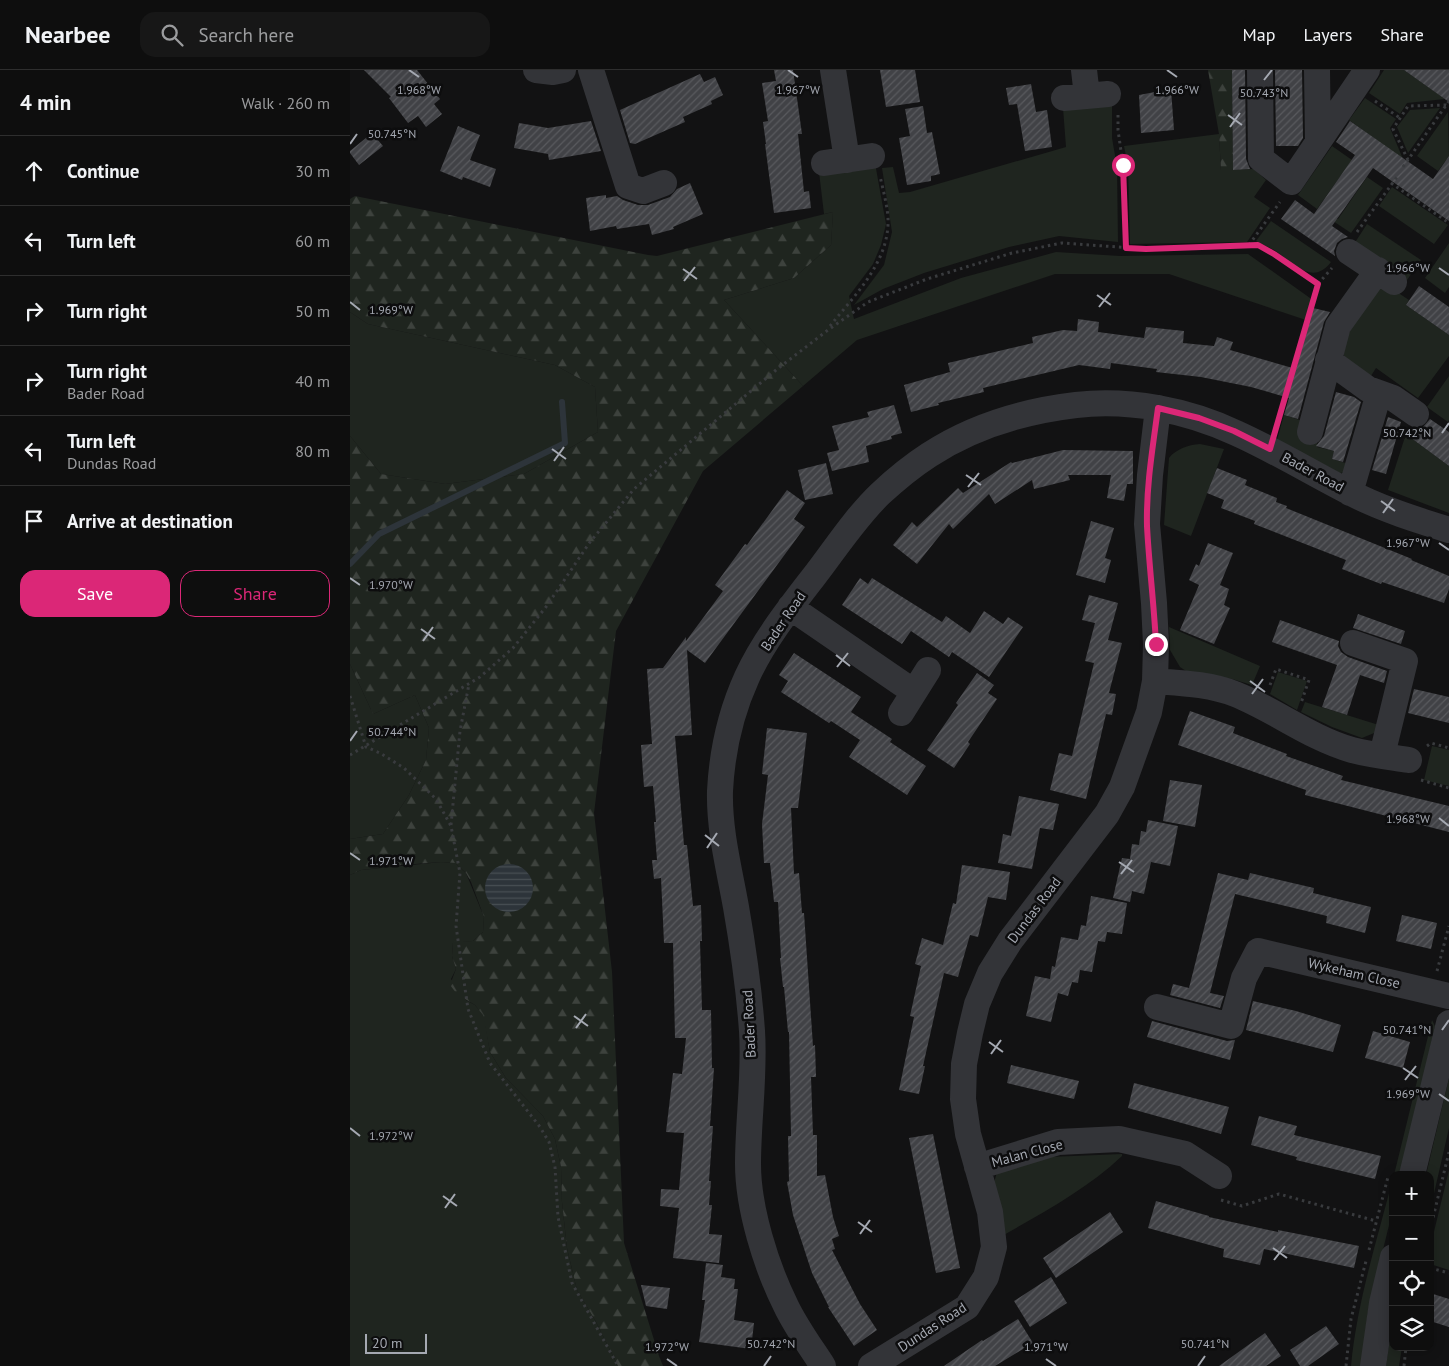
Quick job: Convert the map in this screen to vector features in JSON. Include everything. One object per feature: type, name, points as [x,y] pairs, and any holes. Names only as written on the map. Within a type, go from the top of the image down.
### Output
[{"type":"street","points":[[536,70],[553,72],[563,70]]},
{"type":"street","points":[[591,70],[628,186],[643,190],[664,183]]},
{"type":"street","points":[[832,70],[848,160]]},
{"type":"street","points":[[1084,70],[1086,96]]},
{"type":"street","points":[[1260,70],[1261,159],[1291,182],[1361,79]]},
{"type":"street","points":[[1317,70],[1318,142]]},
{"type":"street","points":[[1310,432],[1338,326],[1386,276],[1353,242]]},
{"type":"street","points":[[1328,360],[1368,389],[1393,398],[1416,414]]},
{"type":"street","points":[[1350,493],[1379,393]]},
{"type":"street","name":"Bader Road","points":[[823,1366],[787,1309],[768,1266],[755,1219],[748,1169],[752,1034],[736,909],[721,831],[720,791],[724,752],[733,715],[747,676],[790,607],[857,519],[881,493],[931,454],[961,438],[1004,420],[1078,404],[1114,403],[1158,408],[1199,418],[1234,431],[1350,493],[1388,509],[1449,530]]},
{"type":"street","name":"Dundas Road","points":[[871,1366],[967,1307],[986,1277],[994,1247],[990,1212],[968,1134],[963,1099],[964,1064],[977,1004],[990,973],[1010,941],[1107,814],[1122,787],[1150,712],[1155,681],[1154,603],[1147,524],[1150,476],[1158,408]]},
{"type":"street","points":[[790,607],[908,702],[928,670]]},
{"type":"street","points":[[1353,643],[1405,661],[1382,755]]},
{"type":"street","points":[[1155,681],[1205,687],[1232,693],[1303,730],[1352,750],[1409,760]]},
{"type":"street","name":"Wykeham Close","points":[[1157,1007],[1231,1026],[1244,978],[1258,951],[1449,996]]},
{"type":"street","points":[[1413,1171],[1449,1023]]},
{"type":"street","name":"Malan Close","points":[[977,1167],[1058,1142],[1119,1139],[1185,1154],[1220,1176]]},
{"type":"street","points":[[1373,1366],[1382,1303],[1392,1261]]},
{"type":"path","points":[[1361,79],[1400,118]]},
{"type":"path","points":[[1086,96],[1118,104],[1118,130],[1123,165],[1126,248]]},
{"type":"path","points":[[1408,160],[1393,129],[1408,106],[1448,105]]},
{"type":"path","points":[[1403,167],[1448,105]]},
{"type":"path","points":[[828,330],[876,265],[883,249],[889,223],[877,160],[848,160]]},
{"type":"path","points":[[1353,242],[1391,183],[1397,177]]},
{"type":"path","points":[[1250,245],[1288,191],[1291,182]]},
{"type":"path","points":[[1391,183],[1449,224]]},
{"type":"path","points":[[350,756],[480,677],[513,648],[546,607],[590,542],[634,489],[776,370],[868,302],[927,279],[1012,253],[1062,243],[1146,249],[1258,245],[1318,284],[1270,449]]},
{"type":"path","points":[[1262,707],[1276,669],[1309,680],[1294,725]]},
{"type":"path","points":[[469,684],[460,731],[451,826],[460,873],[456,926],[468,1010],[490,1063],[540,1127],[549,1142],[555,1167],[558,1217],[572,1283],[618,1366]]},
{"type":"path","points":[[350,696],[366,747]]},
{"type":"path","points":[[1431,743],[1449,748]]},
{"type":"path","points":[[366,747],[380,752],[404,768],[436,799],[451,826]]},
{"type":"path","points":[[1433,1216],[1449,1152]]},
{"type":"path","points":[[1220,1176],[1213,1198],[1242,1206],[1279,1194],[1376,1221]]},
{"type":"path","points":[[1434,1269],[1449,1273]]},
{"type":"path","points":[[1404,1366],[1406,1351]]},
{"type":"green space","points":[[1208,70],[1232,70],[1233,170],[1221,170],[1219,134]]},
{"type":"green space","points":[[1384,70],[1404,70],[1445,99],[1407,103],[1400,114],[1369,93]]},
{"type":"green space","points":[[1365,98],[1396,119],[1390,128],[1403,159],[1349,120]]},
{"type":"green space","points":[[1112,105],[1112,138],[1117,167],[1118,242],[1059,236],[1009,247],[924,273],[883,289],[854,305],[884,265],[892,232],[882,168],[893,167],[899,193],[910,192],[1066,147],[1063,108]]},
{"type":"green space","points":[[1440,108],[1408,153],[1397,127],[1410,110]]},
{"type":"green space","points":[[1448,112],[1449,156],[1438,171],[1417,156]]},
{"type":"green space","points":[[1219,134],[1221,170],[1254,169],[1266,180],[1254,197],[1270,208],[1247,242],[1130,244],[1128,166],[1124,146]]},
{"type":"green space","points":[[1332,146],[1352,160],[1317,209],[1298,195]]},
{"type":"green space","points":[[875,163],[886,224],[881,245],[873,264],[849,296],[854,319],[961,278],[1056,252],[1120,256],[1248,254],[1310,298],[1313,308],[1309,321],[1169,274],[1055,274],[857,340],[803,386],[724,300],[794,278],[831,245],[833,212],[824,214],[819,172]]},
{"type":"green space","points":[[1367,177],[1383,188],[1351,233],[1327,217],[1338,219]]},
{"type":"green space","points":[[1392,187],[1448,225],[1434,244],[1379,206]]},
{"type":"green space","points":[[355,196],[657,256],[833,212],[831,245],[794,278],[724,300],[803,386],[703,471],[616,631],[594,813],[612,972],[624,1243],[663,1366],[618,1366],[595,1320],[577,1290],[567,1248],[562,1202],[561,1167],[555,1139],[543,1116],[506,1078],[490,1052],[483,1015],[475,1005],[457,994],[450,985],[456,969],[452,956],[453,942],[473,941],[483,932],[484,917],[466,873],[455,863],[441,862],[361,870],[350,875],[350,839],[383,834],[409,795],[426,760],[429,728],[415,695],[373,714],[350,664],[350,436],[381,474],[445,484],[524,474],[598,432],[595,387],[555,365],[368,324],[350,312],[350,199]]},
{"type":"green space","points":[[1271,221],[1331,262],[1324,269],[1317,272],[1302,270],[1274,250],[1256,241]]},
{"type":"green space","points":[[1367,224],[1421,260],[1407,280],[1354,244]]},
{"type":"green space","points":[[1449,243],[1449,287],[1445,293],[1425,278]]},
{"type":"green space","points":[[1379,287],[1391,288],[1409,300],[1406,305],[1449,335],[1449,356],[1418,398],[1376,368],[1369,379],[1345,359],[1344,351],[1350,332]]},
{"type":"green space","points":[[350,312],[368,324],[555,365],[595,387],[598,432],[524,474],[445,484],[381,474],[350,436]]},
{"type":"green space","points":[[1449,376],[1449,420],[1448,422],[1427,407]]},
{"type":"green space","points":[[1284,415],[1303,421],[1299,437],[1317,443],[1317,447],[1334,451],[1332,459],[1349,464],[1345,472],[1340,473],[1277,440]]},
{"type":"green space","points":[[1407,435],[1449,466],[1449,513],[1388,490]]},
{"type":"green space","points":[[1200,444],[1224,449],[1191,536],[1164,525],[1169,458],[1183,448]]},
{"type":"green space","points":[[1169,627],[1260,666],[1252,685],[1232,679],[1189,673],[1180,667],[1170,650]]},
{"type":"green space","points":[[350,664],[373,714],[415,695],[429,728],[426,760],[409,795],[383,834],[350,839]]},
{"type":"green space","points":[[1278,672],[1307,681],[1297,710],[1270,694]]},
{"type":"green space","points":[[1305,702],[1382,726],[1379,731],[1362,738],[1332,727],[1301,712]]},
{"type":"green space","points":[[1432,746],[1449,750],[1449,786],[1424,780]]},
{"type":"green space","points":[[441,862],[455,863],[466,873],[484,917],[483,932],[473,941],[453,943],[452,956],[456,969],[451,979],[466,1000],[475,1005],[484,1016],[490,1052],[506,1078],[543,1116],[555,1139],[561,1167],[562,1202],[567,1248],[577,1290],[595,1320],[618,1366],[350,1366],[350,875],[361,870]]},
{"type":"green space","points":[[1432,1020],[1435,1026],[1402,1171],[1395,1171]]},
{"type":"green space","points":[[1449,1078],[1449,1128],[1434,1194],[1434,1171],[1427,1171]]},
{"type":"green space","points":[[1122,1154],[1109,1168],[1080,1189],[1002,1236],[992,1190],[997,1172],[1049,1157]]},
{"type":"green space","points":[[1449,1170],[1449,1270],[1434,1265],[1434,1232]]},
{"type":"green space","points":[[1389,1193],[1389,1225],[1368,1311],[1361,1366],[1351,1366],[1358,1318]]},
{"type":"green space","points":[[1389,1343],[1389,1351],[1401,1351],[1399,1366],[1386,1366]]},
{"type":"shaded area","points":[[504,864],[514,864],[526,871],[533,883],[533,893],[526,905],[514,912],[504,912],[496,908],[489,901],[485,893],[485,883],[489,875],[496,868]]},
{"type":"building","points":[[364,70],[417,70],[440,99],[434,104],[442,114],[426,127],[418,116],[408,123],[389,98],[391,97]]},
{"type":"building","points":[[774,70],[793,70],[802,134],[798,134],[804,192],[809,191],[811,208],[774,213],[765,144],[763,122],[768,121],[762,83],[776,81]]},
{"type":"building","points":[[880,70],[915,70],[920,102],[886,107]]},
{"type":"building","points":[[1232,70],[1245,70],[1246,159],[1250,169],[1233,170]]},
{"type":"building","points":[[1275,70],[1302,70],[1303,138],[1298,146],[1276,146]]},
{"type":"building","points":[[1404,70],[1449,70],[1449,102]]},
{"type":"building","points":[[700,74],[704,82],[715,77],[723,95],[711,101],[712,104],[683,117],[685,122],[635,144],[630,143],[620,110]]},
{"type":"building","points":[[1031,84],[1036,112],[1047,110],[1052,147],[1025,151],[1017,104],[1009,105],[1006,88]]},
{"type":"building","points":[[1171,89],[1174,130],[1141,133],[1139,95]]},
{"type":"building","points":[[923,106],[927,133],[932,132],[940,174],[931,176],[931,181],[907,185],[899,138],[910,136],[905,109]]},
{"type":"building","points":[[591,121],[601,151],[549,160],[548,154],[514,148],[519,123],[548,128]]},
{"type":"building","points":[[1350,121],[1433,179],[1449,156],[1449,221],[1373,168],[1332,226],[1348,237],[1337,243],[1334,251],[1335,256],[1281,219],[1295,200],[1314,214],[1355,155],[1336,142]]},
{"type":"building","points":[[458,126],[480,135],[470,160],[496,169],[490,187],[463,177],[462,180],[440,171]]},
{"type":"building","points":[[372,133],[383,146],[359,165],[350,151]]},
{"type":"building","points":[[690,183],[703,214],[673,227],[674,229],[652,235],[649,224],[617,229],[616,226],[590,231],[586,198],[606,195],[606,198],[617,196],[638,205],[648,205],[670,197],[677,189]]},
{"type":"building","points":[[1419,286],[1449,307],[1449,335],[1406,305]]},
{"type":"building","points":[[1313,308],[1330,312],[1324,322],[1298,419],[1284,415],[1289,398],[1251,387],[1201,377],[1156,372],[1157,369],[1111,363],[1110,369],[1079,365],[983,388],[984,392],[938,403],[939,405],[911,412],[904,385],[950,372],[948,363],[1033,343],[1032,337],[1063,330],[1077,331],[1078,319],[1099,322],[1098,332],[1144,338],[1146,327],[1184,331],[1183,343],[1214,346],[1217,337],[1233,342],[1230,350],[1296,369]]},
{"type":"building","points":[[1336,392],[1354,397],[1361,402],[1343,462],[1332,459],[1334,451],[1316,446],[1324,436]]},
{"type":"building","points":[[894,405],[902,433],[891,436],[892,439],[866,446],[869,462],[832,471],[827,453],[839,450],[832,426],[869,417],[867,412]]},
{"type":"building","points":[[1388,417],[1401,422],[1386,474],[1372,470]]},
{"type":"building","points":[[1430,419],[1449,432],[1449,466],[1407,435],[1412,428],[1423,427]]},
{"type":"building","points":[[1063,450],[1133,451],[1133,484],[1127,484],[1124,501],[1107,498],[1111,475],[1068,475],[1070,480],[1034,489],[1032,480],[995,504],[989,494],[953,529],[949,524],[917,564],[893,545],[912,522],[917,527],[958,488],[963,493],[1011,462]]},
{"type":"building","points":[[826,463],[833,494],[805,500],[798,470]]},
{"type":"building","points":[[1217,468],[1247,480],[1245,485],[1277,498],[1276,502],[1287,506],[1286,508],[1449,576],[1449,589],[1444,603],[1382,582],[1381,584],[1342,569],[1346,560],[1254,524],[1255,521],[1221,508],[1224,500],[1207,493]]},
{"type":"building","points":[[787,490],[805,503],[794,519],[805,527],[705,663],[687,650],[692,735],[675,736],[684,845],[687,845],[693,906],[701,905],[702,1010],[711,1010],[712,1068],[714,1068],[710,1126],[713,1126],[709,1181],[711,1181],[709,1205],[712,1205],[709,1234],[722,1235],[719,1263],[673,1258],[679,1208],[660,1206],[661,1189],[679,1190],[684,1133],[666,1132],[673,1073],[682,1074],[686,1038],[675,1038],[673,943],[664,943],[661,878],[654,879],[652,860],[657,860],[653,786],[644,787],[641,745],[652,744],[647,669],[663,668],[686,637],[686,641],[723,591],[715,585]]},
{"type":"building","points":[[1091,521],[1114,528],[1105,558],[1111,560],[1105,583],[1076,575]]},
{"type":"building","points":[[1208,543],[1233,553],[1220,585],[1229,589],[1224,605],[1230,608],[1214,644],[1180,630],[1199,585],[1189,580],[1196,564],[1199,566]]},
{"type":"building","points":[[860,578],[868,584],[872,578],[942,622],[946,616],[970,633],[984,611],[1003,624],[1008,617],[1023,627],[989,677],[952,652],[949,657],[911,631],[902,644],[842,605]]},
{"type":"building","points":[[1089,595],[1118,603],[1108,640],[1122,643],[1109,693],[1116,694],[1112,715],[1106,714],[1086,799],[1050,790],[1059,753],[1072,756],[1094,663],[1085,661],[1095,623],[1082,620]]},
{"type":"building","points":[[1358,614],[1405,631],[1401,644],[1353,628]]},
{"type":"building","points":[[1280,620],[1339,641],[1338,646],[1341,652],[1348,657],[1387,671],[1384,683],[1360,675],[1347,715],[1322,707],[1337,665],[1272,642]]},
{"type":"building","points":[[794,653],[861,697],[851,712],[892,739],[890,742],[926,766],[907,795],[849,757],[860,740],[831,721],[829,723],[781,692],[788,681],[779,675]]},
{"type":"building","points":[[977,673],[994,685],[988,693],[997,699],[968,742],[970,744],[954,768],[927,750]]},
{"type":"building","points":[[1414,689],[1449,697],[1449,723],[1408,713]]},
{"type":"building","points":[[1190,711],[1235,727],[1233,733],[1287,754],[1286,756],[1343,776],[1341,780],[1449,806],[1449,832],[1305,795],[1306,790],[1178,745]]},
{"type":"building","points":[[767,728],[807,733],[798,808],[791,808],[794,874],[799,873],[802,913],[804,913],[813,1046],[815,1045],[816,1077],[811,1077],[813,1135],[817,1135],[817,1176],[825,1175],[833,1217],[839,1236],[832,1239],[835,1249],[832,1250],[860,1304],[877,1330],[854,1346],[828,1307],[812,1273],[793,1215],[787,1182],[789,1181],[788,1136],[791,1136],[789,1032],[780,958],[778,902],[774,902],[770,863],[764,863],[762,824],[768,775],[762,774]]},
{"type":"building","points":[[1170,780],[1202,785],[1195,827],[1163,821]]},
{"type":"building","points":[[1019,796],[1059,804],[1053,830],[1040,828],[1032,869],[998,863],[1003,834],[1011,836]]},
{"type":"building","points":[[1148,820],[1178,826],[1170,866],[1151,862],[1144,894],[1132,891],[1130,902],[1113,898],[1122,858],[1130,859],[1132,844],[1139,845],[1141,831],[1146,832]]},
{"type":"building","points":[[962,865],[1010,872],[1006,900],[988,897],[978,937],[970,935],[958,977],[944,973],[923,1066],[925,1066],[919,1094],[899,1090],[914,1017],[910,1016],[921,966],[915,964],[922,938],[943,945],[953,903],[956,904]]},
{"type":"building","points":[[1218,873],[1248,880],[1250,873],[1314,888],[1313,893],[1371,907],[1365,933],[1326,923],[1327,916],[1235,894],[1210,993],[1224,996],[1220,1008],[1170,995],[1173,984],[1189,988]]},
{"type":"building","points":[[1091,896],[1127,903],[1122,934],[1107,932],[1105,942],[1098,941],[1092,972],[1080,970],[1078,983],[1072,982],[1068,996],[1058,993],[1051,1022],[1026,1016],[1035,976],[1050,979],[1052,966],[1055,967],[1061,937],[1078,940],[1081,925],[1086,926]]},
{"type":"building","points":[[1402,915],[1437,923],[1431,949],[1396,941]]},
{"type":"building","points":[[1253,1001],[1296,1011],[1341,1025],[1333,1052],[1246,1030]]},
{"type":"building","points":[[1152,1021],[1227,1041],[1235,1040],[1230,1060],[1147,1037]]},
{"type":"building","points":[[1373,1031],[1410,1042],[1403,1068],[1365,1058]]},
{"type":"building","points":[[1011,1065],[1079,1081],[1074,1099],[1007,1083]]},
{"type":"building","points":[[1134,1083],[1229,1107],[1221,1134],[1128,1108]]},
{"type":"building","points":[[1259,1116],[1297,1126],[1294,1135],[1381,1156],[1375,1179],[1296,1160],[1297,1157],[1251,1145]]},
{"type":"building","points":[[933,1134],[960,1268],[936,1273],[909,1138]]},
{"type":"building","points":[[1156,1201],[1209,1217],[1278,1232],[1278,1230],[1359,1246],[1354,1268],[1264,1249],[1260,1265],[1223,1257],[1224,1249],[1148,1228]]},
{"type":"building","points":[[1110,1212],[1123,1232],[1056,1278],[1043,1258]]},
{"type":"building","points":[[706,1263],[723,1265],[721,1277],[735,1279],[734,1289],[738,1289],[734,1320],[754,1323],[751,1349],[699,1342],[705,1300],[702,1300]]},
{"type":"building","points":[[1051,1277],[1067,1303],[1030,1327],[1014,1301]]},
{"type":"building","points":[[641,1285],[670,1288],[667,1309],[646,1306]]},
{"type":"building","points":[[1434,1294],[1449,1299],[1449,1327],[1434,1322]]},
{"type":"building","points":[[1018,1319],[1033,1343],[995,1366],[944,1366],[982,1340]]},
{"type":"building","points":[[1326,1326],[1339,1344],[1308,1366],[1300,1366],[1290,1350]]},
{"type":"building","points":[[1265,1333],[1281,1356],[1266,1366],[1219,1366]]},
{"type":"waterway","points":[[350,564],[379,534],[565,443],[562,402]]},
{"type":"route","points":[[1123,165],[1126,248],[1258,245],[1318,284],[1270,449],[1234,431],[1199,418],[1158,408],[1150,476],[1147,524],[1156,644]]}]
